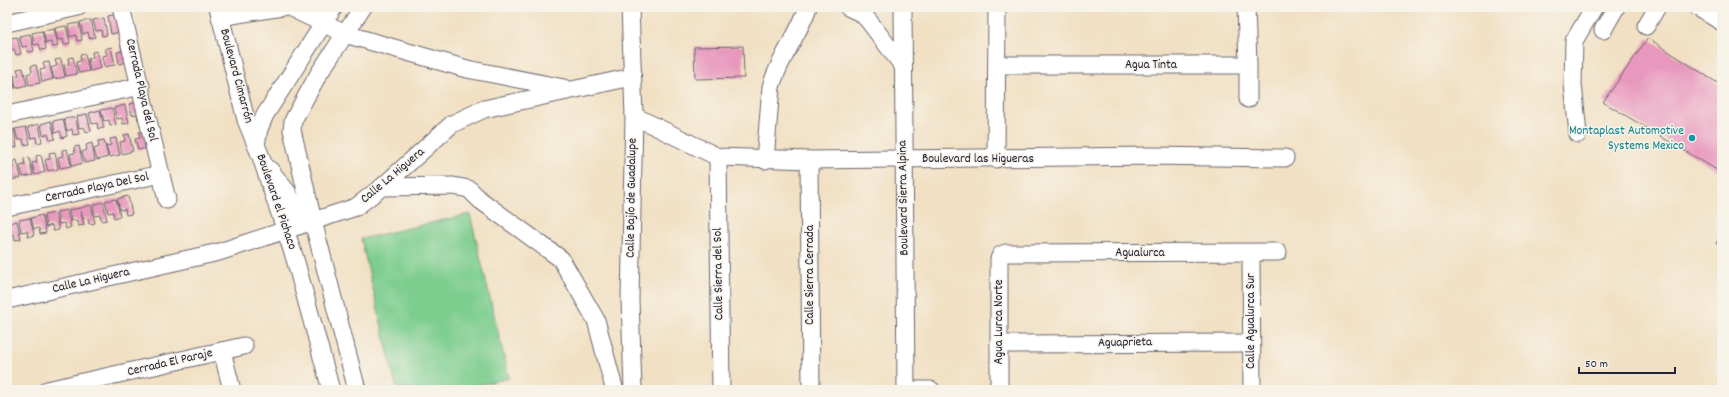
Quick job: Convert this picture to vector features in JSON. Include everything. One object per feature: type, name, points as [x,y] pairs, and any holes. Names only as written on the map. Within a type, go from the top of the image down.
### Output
[{"type":"street","points":[[7,23],[78,7]]},
{"type":"street","name":"Cerrada Playa del Sol","points":[[121,7],[161,174]]},
{"type":"street","points":[[219,12],[282,7]]},
{"type":"street","points":[[289,7],[345,34],[467,69],[574,90]]},
{"type":"street","name":"Boulevard el Pichaco","points":[[331,390],[305,295],[259,151],[259,129],[265,115],[334,7]]},
{"type":"street","points":[[357,390],[313,221],[292,130],[293,121],[318,75],[362,7]]},
{"type":"street","name":"Calle Bajío de Guadalupe","points":[[630,7],[634,116],[630,299],[633,387]]},
{"type":"street","points":[[764,160],[771,87],[774,76],[804,19],[808,7]]},
{"type":"street","points":[[848,7],[861,13],[868,20],[902,66]]},
{"type":"street","name":"Boulevard Sierra Alpina","points":[[902,7],[906,390]]},
{"type":"street","points":[[996,159],[997,7]]},
{"type":"street","points":[[1246,7],[1248,99]]},
{"type":"street","points":[[1578,134],[1573,84],[1574,41],[1594,7]]},
{"type":"street","points":[[1603,30],[1616,7]]},
{"type":"street","points":[[1646,26],[1657,7]]},
{"type":"street","points":[[1697,7],[1722,22]]},
{"type":"street","name":"Boulevard Cimarrón","points":[[219,12],[246,120],[259,151]]},
{"type":"street","name":"Agua Tinta","points":[[997,65],[1248,65]]},
{"type":"street","name":"Calle La Higuera","points":[[7,300],[219,252],[285,229],[356,207],[382,187],[452,124],[484,109],[632,77]]},
{"type":"street","name":"Cerrada Playa Del Sol","points":[[7,115],[141,86]]},
{"type":"street","name":"Boulevard las Higueras","points":[[634,116],[718,157],[764,160],[996,159],[1152,156],[1285,158]]},
{"type":"street","points":[[259,151],[288,193],[298,214],[304,219],[313,221]]},
{"type":"street","name":"Calle Sierra del Sol","points":[[718,157],[721,390]]},
{"type":"street","name":"Calle Sierra Cerrada","points":[[809,160],[811,390]]},
{"type":"street","name":"Cerrada Playa Del Sol","points":[[7,207],[161,174],[167,200]]},
{"type":"street","points":[[382,187],[453,186],[469,189],[480,200],[561,259],[596,320],[610,389],[633,387]]},
{"type":"street","name":"Agualurca","points":[[1001,255],[1006,253],[1278,252]]},
{"type":"street","name":"Calle Agualurca Sur","points":[[1251,253],[1252,390]]},
{"type":"street","name":"Agua Lurca Norte","points":[[999,390],[1001,255]]},
{"type":"street","name":"Aguaprieta","points":[[999,344],[1251,343]]},
{"type":"street","name":"Cerrada El Paraje","points":[[47,390],[244,346]]},
{"type":"street","name":"Cerrada El Paraje","points":[[222,351],[232,390]]},
{"type":"street","points":[[906,390],[931,390]]},
{"type":"green space","points":[[470,214],[509,378],[457,390],[397,390],[361,239]]},
{"type":"building","points":[[118,14],[122,32],[111,34],[108,16]]},
{"type":"building","points":[[104,18],[107,35],[102,36],[101,30],[96,31],[93,20]]},
{"type":"building","points":[[91,20],[95,37],[89,38],[88,32],[83,34],[80,22]]},
{"type":"building","points":[[79,23],[82,40],[77,41],[76,35],[70,37],[68,25]]},
{"type":"building","points":[[66,26],[70,43],[64,45],[63,39],[58,40],[55,28]]},
{"type":"building","points":[[54,29],[58,46],[52,47],[51,42],[46,43],[43,31]]},
{"type":"building","points":[[42,31],[46,49],[41,50],[39,44],[34,45],[32,33]]},
{"type":"building","points":[[30,34],[34,51],[28,52],[27,46],[22,47],[19,36]]},
{"type":"building","points":[[17,37],[21,54],[16,55],[14,49],[9,50],[7,39]]},
{"type":"building","name":"Montaplast Automotive Systems Mexico","points":[[1648,38],[1722,86],[1722,173],[1603,102]]},
{"type":"building","points":[[126,44],[130,61],[119,64],[117,52],[122,51],[121,45]]},
{"type":"building","points":[[743,46],[744,78],[695,79],[694,47]]},
{"type":"building","points":[[111,47],[115,65],[104,67],[102,56],[107,55],[105,49]]},
{"type":"building","points":[[97,51],[101,68],[90,71],[88,59],[93,58],[92,52]]},
{"type":"building","points":[[85,54],[89,71],[79,73],[76,62],[81,61],[80,55]]},
{"type":"building","points":[[73,57],[77,74],[66,76],[64,65],[69,64],[68,58]]},
{"type":"building","points":[[61,59],[65,77],[54,79],[51,68],[57,66],[55,60]]},
{"type":"building","points":[[49,62],[53,79],[42,82],[40,70],[45,69],[43,63]]},
{"type":"building","points":[[36,65],[40,83],[29,85],[27,74],[32,72],[31,66]]},
{"type":"building","points":[[23,68],[27,85],[16,88],[14,76],[19,75],[17,69]]},
{"type":"building","points":[[7,71],[11,71],[15,88],[7,90]]},
{"type":"building","points":[[140,102],[144,119],[138,120],[137,114],[132,115],[129,104]]},
{"type":"building","points":[[125,105],[129,123],[123,124],[122,118],[117,119],[114,108]]},
{"type":"building","points":[[112,108],[116,125],[110,126],[109,120],[104,121],[101,110]]},
{"type":"building","points":[[100,110],[104,128],[98,129],[97,123],[92,124],[89,113]]},
{"type":"building","points":[[87,114],[91,131],[86,132],[84,127],[79,128],[77,116]]},
{"type":"building","points":[[75,117],[79,134],[73,135],[72,129],[67,131],[64,119]]},
{"type":"building","points":[[63,119],[67,136],[62,138],[60,131],[55,133],[53,121]]},
{"type":"building","points":[[51,121],[55,139],[50,140],[48,134],[43,135],[41,124]]},
{"type":"building","points":[[39,124],[42,142],[37,143],[36,137],[31,138],[28,127]]},
{"type":"building","points":[[26,127],[30,144],[24,145],[23,139],[18,140],[15,129]]},
{"type":"building","points":[[14,129],[17,147],[12,148],[10,142],[7,143],[7,131]]},
{"type":"building","points":[[144,131],[148,148],[138,150],[135,139],[140,138],[139,132]]},
{"type":"building","points":[[129,134],[133,151],[122,154],[120,142],[125,141],[124,135]]},
{"type":"building","points":[[116,138],[120,155],[109,157],[106,146],[111,145],[110,139]]},
{"type":"building","points":[[104,140],[108,157],[97,160],[94,149],[99,147],[98,141]]},
{"type":"building","points":[[92,143],[95,161],[85,163],[82,152],[87,150],[86,145]]},
{"type":"building","points":[[79,146],[83,163],[72,166],[70,154],[75,153],[74,147]]},
{"type":"building","points":[[67,149],[71,166],[60,168],[58,157],[63,156],[62,150]]},
{"type":"building","points":[[55,152],[58,169],[48,171],[45,160],[50,159],[49,153]]},
{"type":"building","points":[[41,155],[45,172],[35,175],[32,163],[37,162],[36,156]]},
{"type":"building","points":[[29,157],[33,175],[23,177],[20,166],[25,165],[24,158]]},
{"type":"building","points":[[17,160],[21,178],[10,180],[8,169],[13,168],[12,162]]},
{"type":"building","points":[[128,196],[132,214],[126,215],[125,209],[120,210],[117,199]]},
{"type":"building","points":[[116,199],[120,216],[114,218],[113,212],[108,213],[105,201]]},
{"type":"building","points":[[103,202],[107,220],[102,221],[100,215],[95,216],[93,205]]},
{"type":"building","points":[[91,205],[95,223],[89,224],[88,218],[83,219],[80,208]]},
{"type":"building","points":[[80,208],[84,225],[78,226],[77,220],[71,221],[69,210]]},
{"type":"building","points":[[67,210],[71,227],[66,229],[64,223],[59,224],[57,212]]},
{"type":"building","points":[[55,213],[59,230],[53,231],[52,225],[46,227],[44,215]]},
{"type":"building","points":[[42,215],[46,233],[40,234],[39,228],[34,229],[31,218]]},
{"type":"building","points":[[30,218],[34,235],[28,237],[27,231],[21,232],[19,220]]},
{"type":"building","points":[[17,221],[21,239],[15,240],[14,234],[9,235],[7,224]]},
{"type":"building","points":[[1722,235],[1722,247],[1716,243]]},
{"type":"place","name":"Montaplast Automotive Systems Mexico","points":[[1692,138]]}]
